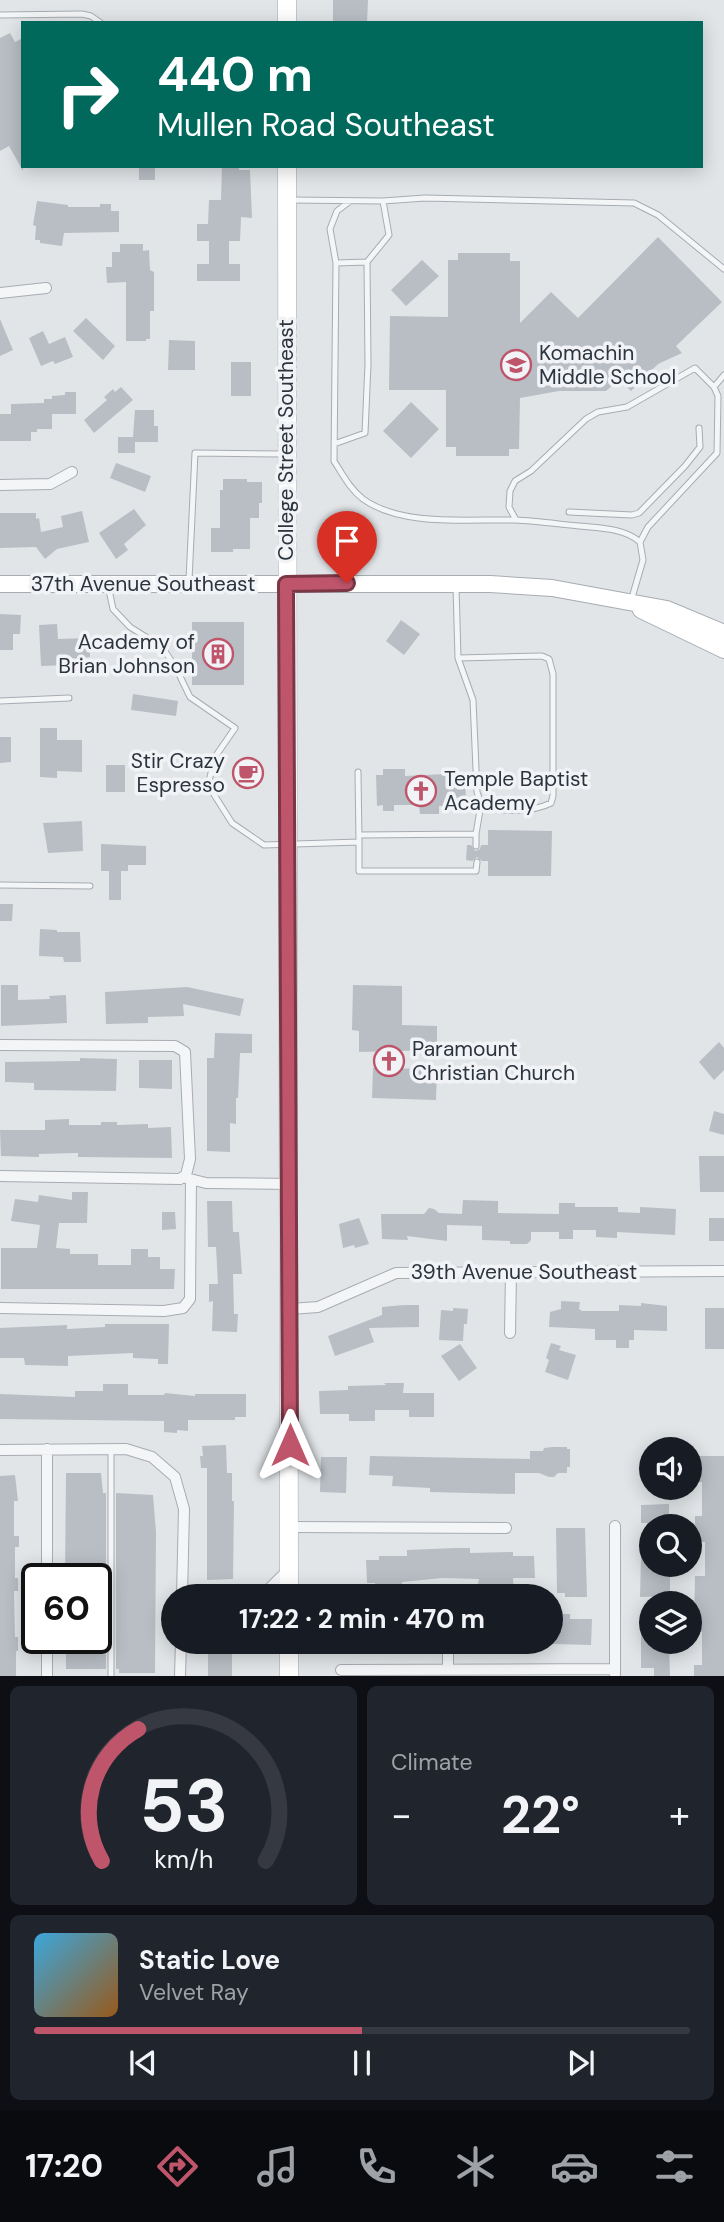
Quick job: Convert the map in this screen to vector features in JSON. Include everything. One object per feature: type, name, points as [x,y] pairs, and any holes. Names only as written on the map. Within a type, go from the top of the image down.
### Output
[{"type":"main road","points":[[287,0],[287,21]]},
{"type":"main road","name":"College Street Southeast","points":[[287,168],[289,1584]]},
{"type":"main road","points":[[289,1654],[289,1676]]},
{"type":"street","points":[[0,293],[46,288]]},
{"type":"street","points":[[0,485],[50,484],[72,472]]},
{"type":"street","name":"37th Avenue Southeast","points":[[0,584],[456,584],[552,588],[630,604]]},
{"type":"street","points":[[630,604],[667,609],[724,633]]},
{"type":"street","points":[[630,604],[724,650]]},
{"type":"street","points":[[0,1045],[175,1046],[185,1052],[190,1159],[186,1175],[190,1299],[183,1308],[164,1311],[0,1308]]},
{"type":"street","points":[[0,1176],[187,1178],[206,1183],[290,1184]]},
{"type":"street","points":[[510,1333],[511,1272]]},
{"type":"street","name":"39th Avenue Southeast","points":[[290,1309],[318,1307],[396,1273],[724,1272]]},
{"type":"street","points":[[0,1450],[127,1449],[152,1457],[174,1477],[184,1509],[182,1584]]},
{"type":"street","points":[[47,1450],[47,1563]]},
{"type":"street","points":[[341,1670],[448,1669],[615,1673],[615,1526]]},
{"type":"street","points":[[290,1527],[506,1528]]},
{"type":"street","points":[[274,1584],[289,1569]]},
{"type":"street","points":[[47,1654],[47,1676]]},
{"type":"street","points":[[180,1676],[181,1654]]},
{"type":"street","points":[[448,1654],[448,1669]]},
{"type":"lane","points":[[0,15],[82,15],[91,16],[98,21]]},
{"type":"lane","points":[[287,200],[349,202],[425,198],[634,203],[658,215],[724,269]]},
{"type":"lane","points":[[334,444],[365,433],[368,364],[367,262],[389,235],[383,201]]},
{"type":"lane","points":[[349,202],[337,211],[330,229],[336,262],[334,461],[351,488],[365,500],[408,517],[516,520],[606,528],[633,536],[640,541]]},
{"type":"lane","points":[[336,262],[367,262]]},
{"type":"lane","points":[[516,520],[509,507],[510,491],[515,481],[531,471],[586,419],[598,411],[628,407],[695,368],[714,387],[718,396],[718,453],[648,527],[640,541],[643,560],[630,604]]},
{"type":"lane","points":[[714,387],[724,375]]},
{"type":"lane","points":[[569,512],[639,513],[700,447],[699,428]]},
{"type":"lane","points":[[188,584],[195,453],[286,454]]},
{"type":"lane","points":[[108,584],[113,609],[130,627],[162,647],[190,697],[235,729],[215,757],[208,785],[232,823],[264,845],[476,834]]},
{"type":"lane","points":[[456,584],[458,658],[473,700],[477,792],[481,804],[476,846]]},
{"type":"lane","points":[[458,658],[542,656],[549,659],[552,666],[554,796],[551,803],[540,809],[491,809],[481,804]]},
{"type":"lane","points":[[0,701],[69,698]]},
{"type":"lane","points":[[358,772],[359,871],[476,871],[477,862]]},
{"type":"lane","points":[[0,885],[90,886]]},
{"type":"lane","points":[[111,1449],[111,1676]]},
{"type":"building","points":[[333,0],[368,0],[367,21],[333,21]]},
{"type":"building","points":[[10,33],[15,42],[21,39],[21,167],[9,146],[0,151],[0,38]]},
{"type":"building","points":[[139,168],[155,168],[155,180],[139,180]]},
{"type":"building","points":[[222,168],[250,170],[252,218],[241,217],[240,241],[229,241],[229,264],[240,264],[240,281],[197,281],[197,264],[209,264],[209,241],[197,241],[197,224],[208,224],[209,200],[221,200]]},
{"type":"building","points":[[37,201],[68,207],[100,207],[100,204],[111,204],[111,211],[119,211],[119,232],[64,233],[62,246],[40,243],[40,240],[35,240],[36,226],[33,225]]},
{"type":"building","points":[[658,237],[722,302],[676,346],[682,353],[658,364],[631,391],[619,379],[606,391],[559,391],[520,398],[519,449],[509,449],[509,456],[456,456],[456,447],[446,447],[446,390],[389,390],[390,316],[448,317],[448,260],[458,260],[458,253],[510,253],[510,261],[520,261],[520,323],[551,292],[578,318]]},
{"type":"building","points":[[120,244],[143,244],[143,251],[149,250],[150,270],[154,272],[154,311],[150,311],[150,339],[146,341],[126,341],[126,282],[107,283],[106,267],[112,267],[112,252],[120,252]]},
{"type":"building","points":[[422,260],[439,276],[406,306],[391,290]]},
{"type":"building","points":[[86,318],[115,346],[103,360],[73,331]]},
{"type":"building","points":[[0,319],[13,350],[0,356]]},
{"type":"building","points":[[43,331],[49,344],[65,337],[73,357],[41,366],[29,338]]},
{"type":"building","points":[[169,340],[195,341],[195,370],[168,370]]},
{"type":"building","points":[[231,362],[251,362],[251,396],[231,396]]},
{"type":"building","points":[[121,387],[133,400],[94,433],[84,420],[107,400],[104,397],[113,389],[115,392]]},
{"type":"building","points":[[65,392],[76,392],[76,414],[52,414],[52,429],[37,429],[37,432],[31,432],[31,441],[0,441],[0,414],[11,414],[11,404],[44,403],[44,399],[65,395]]},
{"type":"building","points":[[411,402],[439,429],[411,458],[383,431]]},
{"type":"building","points":[[135,410],[154,410],[158,442],[135,442],[135,453],[118,453],[118,437],[133,437]]},
{"type":"building","points":[[116,463],[151,476],[145,492],[110,478]]},
{"type":"building","points":[[223,479],[262,482],[259,518],[250,518],[250,549],[211,552],[211,528],[220,528],[220,490],[223,490]]},
{"type":"building","points":[[134,509],[146,525],[124,544],[128,550],[116,559],[99,533]]},
{"type":"building","points":[[82,511],[89,542],[57,549],[45,559],[36,547],[0,548],[0,513],[36,513],[41,532],[63,527],[61,516]]},
{"type":"building","points":[[0,614],[21,615],[20,634],[13,634],[13,650],[0,650]]},
{"type":"building","points":[[401,620],[420,634],[404,655],[386,641]]},
{"type":"building","name":"Academy of Brian Johnson","points":[[192,622],[244,622],[244,685],[192,685]]},
{"type":"building","points":[[57,624],[58,639],[90,638],[90,657],[83,658],[84,670],[67,671],[67,665],[41,666],[39,625]]},
{"type":"building","points":[[133,694],[178,701],[176,716],[131,710]]},
{"type":"building","points":[[40,728],[57,728],[57,740],[82,740],[82,772],[57,771],[57,778],[40,777]]},
{"type":"building","points":[[0,737],[11,737],[11,762],[0,763]]},
{"type":"building","points":[[106,765],[125,765],[125,792],[106,792]]},
{"type":"building","points":[[244,765],[255,766],[254,781],[243,780]]},
{"type":"building","name":"Temple Baptist Academy","points":[[383,769],[405,769],[405,776],[465,773],[466,806],[439,806],[439,814],[420,814],[419,805],[394,805],[394,811],[383,811],[383,805],[377,806],[376,775],[383,775]]},
{"type":"building","points":[[82,821],[83,851],[48,853],[43,823]]},
{"type":"building","points":[[488,830],[552,831],[551,876],[488,876],[488,861],[477,857],[472,861],[466,860],[467,845],[471,845],[475,851],[480,849],[481,845],[488,845]]},
{"type":"building","points":[[101,844],[146,846],[146,865],[128,865],[128,871],[121,871],[121,900],[109,900],[109,871],[101,871]]},
{"type":"building","points":[[0,904],[13,904],[12,921],[0,921]]},
{"type":"building","points":[[40,929],[80,932],[81,962],[64,962],[63,957],[39,956]]},
{"type":"building","points":[[1,985],[18,985],[18,1000],[50,999],[49,996],[66,995],[67,1023],[1,1026]]},
{"type":"building","points":[[353,985],[402,986],[402,1025],[437,1026],[437,1050],[359,1052],[359,1031],[352,1030]]},
{"type":"building","points":[[187,987],[244,999],[240,1016],[183,1004],[184,1016],[148,1017],[148,1023],[106,1024],[105,992]]},
{"type":"building","points":[[215,1033],[252,1034],[252,1053],[240,1053],[236,1124],[230,1123],[230,1152],[207,1151],[207,1058],[214,1058]]},
{"type":"building","points":[[719,1042],[724,1048],[724,1070],[714,1080],[699,1062]]},
{"type":"building","points":[[80,1058],[117,1059],[116,1091],[34,1090],[34,1083],[5,1082],[5,1062],[80,1061]]},
{"type":"building","points":[[139,1060],[172,1060],[172,1089],[139,1088]]},
{"type":"building","points":[[373,1068],[437,1069],[436,1100],[372,1098]]},
{"type":"building","points":[[714,1111],[724,1114],[724,1135],[709,1131]]},
{"type":"building","points":[[69,1119],[69,1125],[117,1122],[117,1125],[148,1124],[148,1128],[171,1127],[172,1158],[78,1157],[78,1153],[39,1154],[39,1157],[1,1156],[0,1130],[45,1130],[45,1120]]},
{"type":"building","points":[[699,1156],[724,1156],[724,1192],[700,1192]]},
{"type":"building","points":[[72,1192],[88,1192],[87,1223],[59,1223],[56,1248],[70,1249],[70,1254],[98,1254],[98,1265],[131,1265],[131,1249],[148,1249],[148,1257],[160,1257],[160,1269],[175,1269],[174,1289],[1,1289],[1,1248],[37,1248],[40,1225],[11,1221],[15,1199],[38,1202],[39,1195],[72,1200]]},
{"type":"building","points":[[463,1200],[498,1201],[498,1213],[559,1214],[559,1203],[575,1203],[575,1207],[618,1207],[618,1212],[640,1213],[640,1207],[676,1209],[675,1235],[617,1232],[617,1238],[596,1237],[596,1230],[573,1230],[573,1239],[559,1239],[559,1232],[531,1232],[531,1240],[527,1244],[510,1244],[510,1241],[482,1240],[482,1226],[447,1225],[447,1241],[407,1236],[408,1240],[382,1239],[381,1214],[424,1214],[429,1208],[439,1213],[462,1214]]},
{"type":"building","points":[[207,1201],[232,1201],[233,1232],[239,1232],[242,1274],[233,1274],[234,1314],[238,1314],[237,1332],[212,1331],[213,1301],[209,1302],[209,1284],[218,1284],[216,1247],[208,1247]]},
{"type":"building","points":[[162,1212],[175,1212],[176,1229],[162,1230]]},
{"type":"building","points":[[359,1218],[369,1244],[343,1248],[339,1224]]},
{"type":"building","points":[[709,1218],[724,1218],[724,1241],[709,1241]]},
{"type":"building","points":[[561,1301],[580,1302],[579,1309],[582,1311],[619,1311],[619,1305],[641,1306],[641,1303],[667,1306],[667,1331],[634,1330],[634,1340],[629,1340],[629,1348],[616,1348],[616,1340],[595,1340],[595,1329],[549,1327],[550,1312],[561,1309]]},
{"type":"building","points":[[419,1305],[419,1327],[369,1328],[374,1342],[335,1356],[328,1336],[382,1315],[382,1307]]},
{"type":"building","points":[[453,1308],[468,1309],[463,1341],[439,1340],[441,1310],[453,1311]]},
{"type":"building","points":[[705,1308],[724,1308],[724,1349],[705,1349]]},
{"type":"building","points":[[105,1324],[169,1324],[168,1364],[158,1364],[158,1359],[133,1358],[133,1353],[68,1356],[68,1366],[25,1365],[24,1358],[0,1358],[0,1328],[67,1325],[67,1329],[105,1327]]},
{"type":"building","points":[[551,1343],[561,1346],[559,1350],[576,1355],[568,1380],[545,1372]]},
{"type":"building","points":[[460,1344],[477,1368],[459,1381],[441,1356]]},
{"type":"building","points":[[384,1383],[404,1383],[403,1393],[434,1393],[434,1417],[409,1417],[409,1410],[375,1410],[375,1421],[349,1421],[349,1414],[320,1414],[319,1391],[348,1390],[348,1386],[386,1385]]},
{"type":"building","points":[[103,1384],[128,1384],[128,1395],[246,1394],[246,1417],[235,1417],[235,1420],[188,1420],[188,1431],[177,1430],[177,1433],[164,1432],[164,1421],[0,1419],[0,1394],[75,1397],[75,1391],[103,1391]]},
{"type":"building","points":[[226,1445],[227,1473],[232,1473],[234,1501],[233,1579],[207,1580],[207,1468],[201,1468],[200,1456],[203,1456],[202,1446]]},
{"type":"building","points":[[544,1448],[570,1449],[570,1467],[567,1467],[567,1473],[549,1477],[539,1473],[515,1473],[515,1494],[430,1492],[430,1488],[392,1486],[393,1476],[369,1475],[370,1456],[530,1459],[530,1451],[543,1451]]},
{"type":"building","points":[[702,1456],[724,1456],[724,1676],[694,1676],[694,1665],[702,1665],[702,1591],[695,1591],[695,1577],[705,1576]]},
{"type":"building","points":[[321,1457],[347,1457],[346,1493],[320,1492]]},
{"type":"building","points":[[66,1473],[101,1473],[103,1493],[106,1493],[106,1563],[65,1563]]},
{"type":"building","points":[[15,1475],[18,1501],[14,1501],[14,1536],[19,1536],[19,1547],[15,1547],[15,1578],[18,1578],[18,1591],[14,1591],[18,1651],[16,1676],[0,1676],[0,1476]]},
{"type":"building","points":[[116,1493],[153,1495],[156,1532],[155,1673],[119,1673],[119,1669],[116,1669]]},
{"type":"building","points":[[669,1504],[669,1514],[641,1514],[641,1505]]},
{"type":"building","points":[[556,1528],[585,1528],[587,1597],[565,1597],[563,1584],[557,1584]]},
{"type":"building","points":[[470,1548],[470,1553],[513,1552],[513,1556],[534,1556],[535,1578],[513,1578],[513,1584],[478,1584],[479,1579],[442,1578],[402,1584],[367,1583],[366,1560],[379,1560],[379,1556],[407,1556],[407,1550]]},
{"type":"building","points":[[641,1577],[670,1577],[670,1591],[640,1591]]},
{"type":"building","points":[[563,1614],[570,1614],[570,1619],[592,1619],[591,1645],[563,1644]]},
{"type":"building","points":[[66,1654],[106,1654],[106,1669],[66,1669]]},
{"type":"building","points":[[208,1654],[232,1654],[232,1676],[208,1676]]},
{"type":"building","points":[[641,1654],[669,1654],[670,1676],[654,1676],[654,1668],[641,1668]]},
{"type":"place","name":"Komachin Middle School","points":[[516,365]]},
{"type":"place","name":"Academy of Brian Johnson","points":[[218,654]]},
{"type":"place","name":"Stir Crazy Espresso","points":[[248,773]]},
{"type":"place","name":"Temple Baptist Academy","points":[[421,791]]},
{"type":"place","name":"Paramount Christian Church","points":[[389,1061]]},
{"type":"route","points":[[290,1445],[286,584],[347,583]]}]
